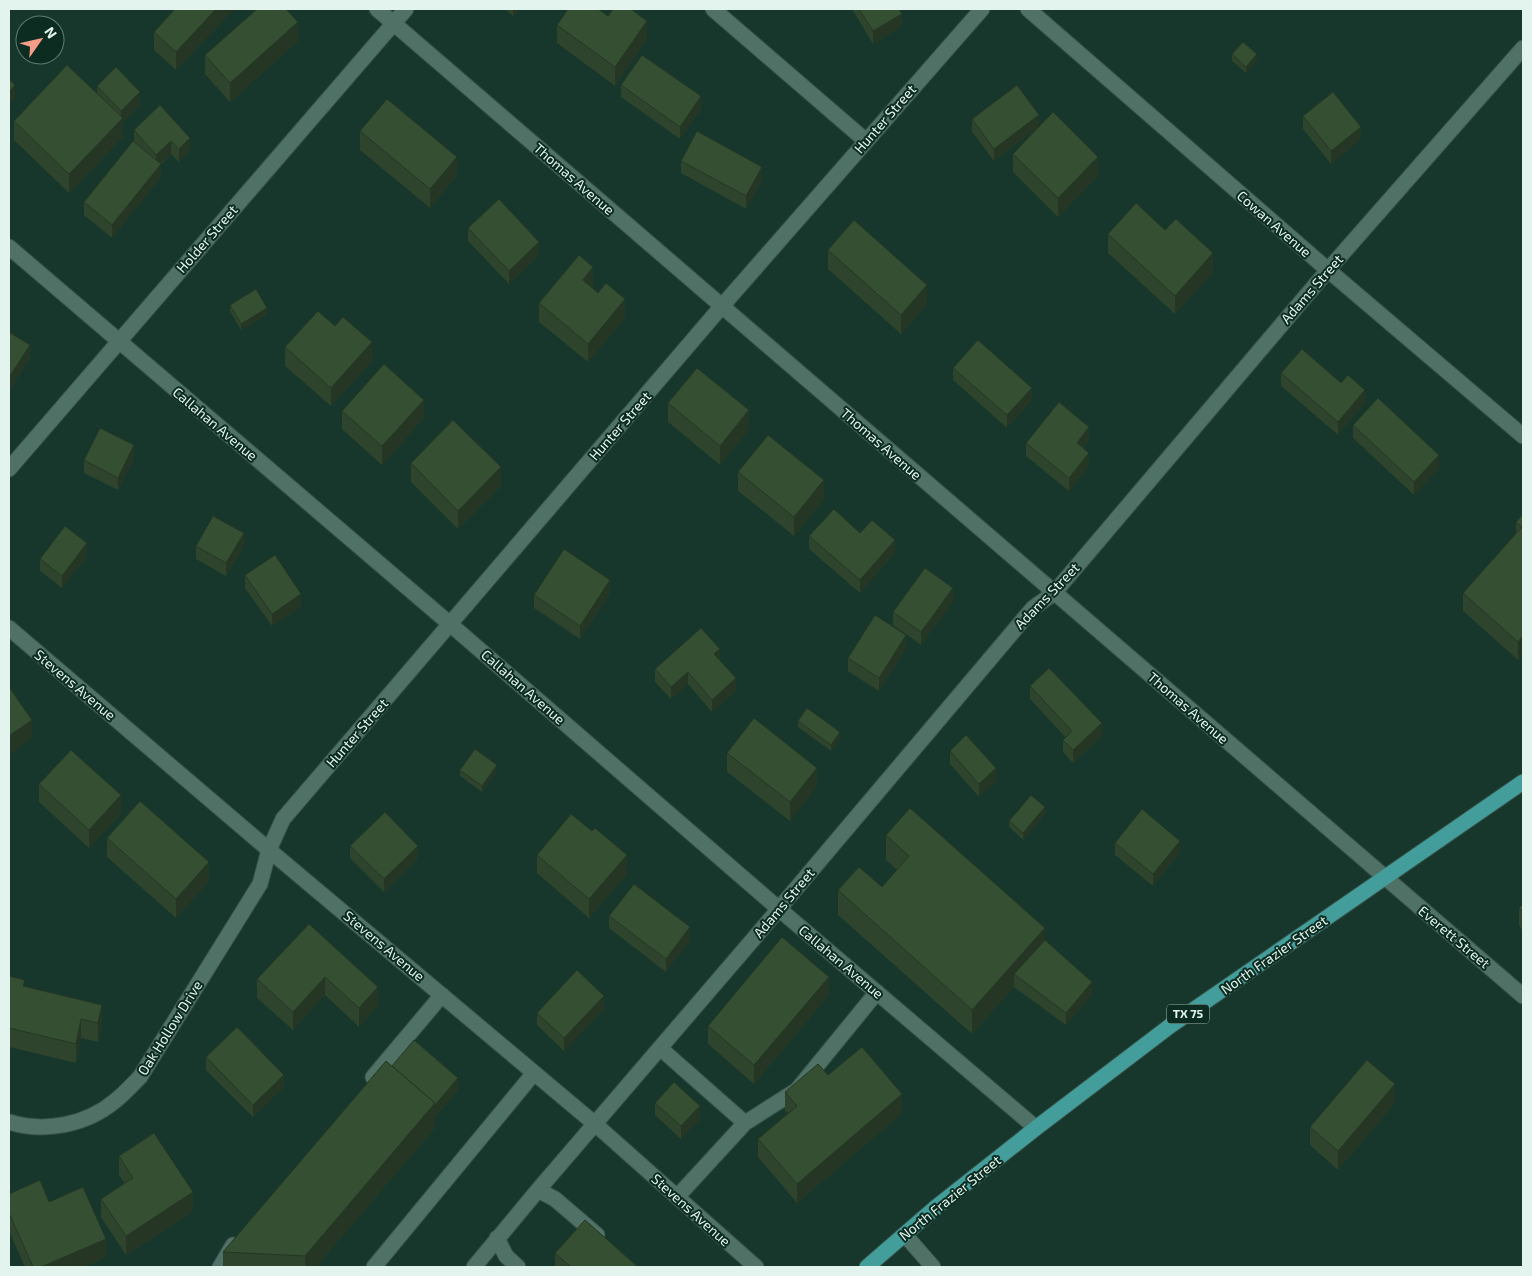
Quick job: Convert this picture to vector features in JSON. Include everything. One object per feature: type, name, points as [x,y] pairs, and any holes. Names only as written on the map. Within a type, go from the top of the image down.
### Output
[{"type":"main road","name":"North Frazier Street","points":[[867,1267],[935,1208],[1170,1026],[1523,782]]},
{"type":"street","name":"Thomas Avenue","points":[[376,9],[1385,879]]},
{"type":"street","name":"Holder Street","points":[[9,469],[406,9]]},
{"type":"street","points":[[713,9],[866,141]]},
{"type":"street","name":"Hunter Street","points":[[269,850],[283,819],[722,306],[982,9]]},
{"type":"street","name":"Cowan Avenue","points":[[1028,9],[1328,270],[1523,436]]},
{"type":"street","name":"Adams Street","points":[[474,1267],[1033,608],[1054,593],[1328,270],[1523,48]]},
{"type":"street","name":"Callahan Avenue","points":[[9,247],[1036,1128]]},
{"type":"street","name":"Stevens Avenue","points":[[9,628],[595,1124],[756,1267]]},
{"type":"street","name":"Oak Hollow Drive","points":[[9,1122],[22,1126],[52,1127],[87,1120],[115,1102],[140,1077],[260,884],[269,850]]},
{"type":"street","name":"Everett Street","points":[[1385,879],[1523,996]]},
{"type":"street","points":[[677,1197],[745,1123],[796,1090],[877,992]]},
{"type":"street","points":[[366,1085],[442,995]]},
{"type":"street","points":[[660,1048],[745,1123]]},
{"type":"street","points":[[374,1267],[534,1073]]},
{"type":"street","points":[[538,1190],[555,1199],[605,1242]]},
{"type":"street","points":[[905,1235],[933,1267]]},
{"type":"street","points":[[220,1267],[233,1244],[240,1236]]},
{"type":"street","points":[[497,1238],[506,1256],[518,1267]]},
{"type":"building","points":[[175,9],[216,9],[176,52],[154,32]]},
{"type":"building","points":[[257,9],[286,9],[298,22],[230,83],[205,55]]},
{"type":"building","points":[[568,9],[598,9],[608,16],[613,9],[631,9],[647,21],[615,67],[557,25]]},
{"type":"building","points":[[859,9],[899,9],[902,14],[873,31]]},
{"type":"building","points":[[1243,42],[1257,54],[1246,67],[1232,54]]},
{"type":"building","points":[[642,55],[701,96],[680,127],[621,85]]},
{"type":"building","points":[[67,65],[123,118],[69,174],[14,121]]},
{"type":"building","points":[[116,67],[140,92],[121,111],[97,86]]},
{"type":"building","points":[[9,79],[15,85],[9,92]]},
{"type":"building","points":[[1017,85],[1039,115],[994,149],[972,119]]},
{"type":"building","points":[[1333,92],[1361,127],[1331,151],[1303,116]]},
{"type":"building","points":[[387,99],[457,157],[430,189],[360,131]]},
{"type":"building","points":[[160,105],[190,138],[179,149],[171,141],[156,155],[134,130]]},
{"type":"building","points":[[1053,112],[1098,157],[1058,198],[1013,154]]},
{"type":"building","points":[[697,131],[762,167],[746,196],[681,161]]},
{"type":"building","points":[[133,141],[161,164],[112,225],[84,202]]},
{"type":"building","points":[[499,199],[539,242],[509,271],[468,228]]},
{"type":"building","points":[[1136,203],[1165,230],[1176,219],[1213,253],[1175,296],[1108,234]]},
{"type":"building","points":[[854,220],[927,285],[901,315],[828,250]]},
{"type":"building","points":[[579,255],[593,267],[583,280],[598,293],[606,283],[625,299],[588,344],[539,303]]},
{"type":"building","points":[[256,289],[267,308],[241,324],[230,305]]},
{"type":"building","points":[[318,311],[335,326],[343,317],[372,342],[331,388],[285,347]]},
{"type":"building","points":[[9,332],[30,345],[10,376],[9,375]]},
{"type":"building","points":[[978,340],[1032,388],[1007,415],[953,368]]},
{"type":"building","points":[[1302,349],[1341,383],[1348,375],[1365,390],[1338,422],[1281,373]]},
{"type":"building","points":[[384,364],[424,400],[382,446],[342,411]]},
{"type":"building","points":[[697,368],[749,410],[720,446],[668,403]]},
{"type":"building","points":[[1378,398],[1439,455],[1414,482],[1353,425]]},
{"type":"building","points":[[1059,402],[1089,427],[1077,443],[1089,453],[1069,478],[1026,443]]},
{"type":"building","points":[[453,420],[501,467],[458,511],[411,463]]},
{"type":"building","points":[[100,428],[134,445],[118,478],[84,460]]},
{"type":"building","points":[[768,435],[824,480],[794,517],[738,472]]},
{"type":"building","points":[[834,509],[860,533],[872,520],[895,540],[860,580],[809,536]]},
{"type":"building","points":[[1523,514],[1523,636],[1518,642],[1463,593],[1522,527],[1516,522]]},
{"type":"building","points":[[213,516],[244,533],[226,563],[196,546]]},
{"type":"building","points":[[65,526],[87,543],[62,576],[40,559]]},
{"type":"building","points":[[564,549],[610,580],[580,626],[534,595]]},
{"type":"building","points":[[275,555],[301,594],[272,614],[245,575]]},
{"type":"building","points":[[925,568],[953,588],[921,632],[893,612]]},
{"type":"building","points":[[875,615],[906,635],[879,678],[848,658]]},
{"type":"building","points":[[701,628],[720,649],[714,654],[736,678],[712,700],[688,672],[671,687],[655,669]]},
{"type":"building","points":[[1049,668],[1102,723],[1073,750],[1063,740],[1072,731],[1030,686]]},
{"type":"building","points":[[9,687],[32,720],[9,736]]},
{"type":"building","points":[[807,708],[840,732],[831,745],[798,721]]},
{"type":"building","points":[[754,718],[817,768],[790,802],[727,753]]},
{"type":"building","points":[[966,735],[996,768],[979,784],[950,751]]},
{"type":"building","points":[[475,749],[497,765],[482,786],[460,770]]},
{"type":"building","points":[[71,750],[121,795],[89,830],[39,784]]},
{"type":"building","points":[[1031,795],[1045,807],[1023,833],[1009,821]]},
{"type":"building","points":[[140,801],[209,862],[176,899],[107,838]]},
{"type":"building","points":[[910,808],[1045,928],[972,1010],[838,890],[859,867],[882,887],[909,856],[886,835]]},
{"type":"building","points":[[1142,809],[1180,841],[1153,874],[1115,843]]},
{"type":"building","points":[[385,812],[418,846],[384,879],[350,846]]},
{"type":"building","points":[[571,814],[592,831],[595,828],[627,855],[589,899],[537,855]]},
{"type":"building","points":[[634,884],[690,927],[666,959],[609,916]]},
{"type":"building","points":[[1523,904],[1523,912],[1519,908]]},
{"type":"building","points":[[309,924],[378,987],[359,1008],[325,977],[293,1012],[257,979]]},
{"type":"building","points":[[782,937],[829,977],[754,1065],[708,1026]]},
{"type":"building","points":[[1045,940],[1092,982],[1066,1013],[1014,974]]},
{"type":"building","points":[[577,970],[604,996],[564,1038],[537,1013]]},
{"type":"building","points":[[9,976],[25,980],[23,986],[102,1005],[98,1023],[81,1019],[76,1044],[9,1028]]},
{"type":"building","points":[[237,1027],[284,1075],[253,1105],[206,1057]]},
{"type":"building","points":[[414,1040],[458,1078],[435,1105],[392,1066]]},
{"type":"building","points":[[862,1047],[902,1094],[797,1184],[758,1139],[797,1106],[785,1092],[818,1064],[828,1075]]},
{"type":"building","points":[[1367,1060],[1395,1084],[1338,1151],[1310,1127]]},
{"type":"building","points":[[386,1061],[435,1103],[305,1256],[223,1252]]},
{"type":"building","points":[[674,1082],[700,1106],[681,1126],[655,1103]]},
{"type":"building","points":[[154,1133],[193,1192],[126,1236],[101,1199],[133,1178],[119,1156]]},
{"type":"building","points":[[40,1180],[49,1202],[83,1187],[106,1239],[41,1267],[33,1267],[9,1213],[9,1194]]},
{"type":"building","points":[[585,1220],[638,1267],[571,1267],[555,1253]]}]
